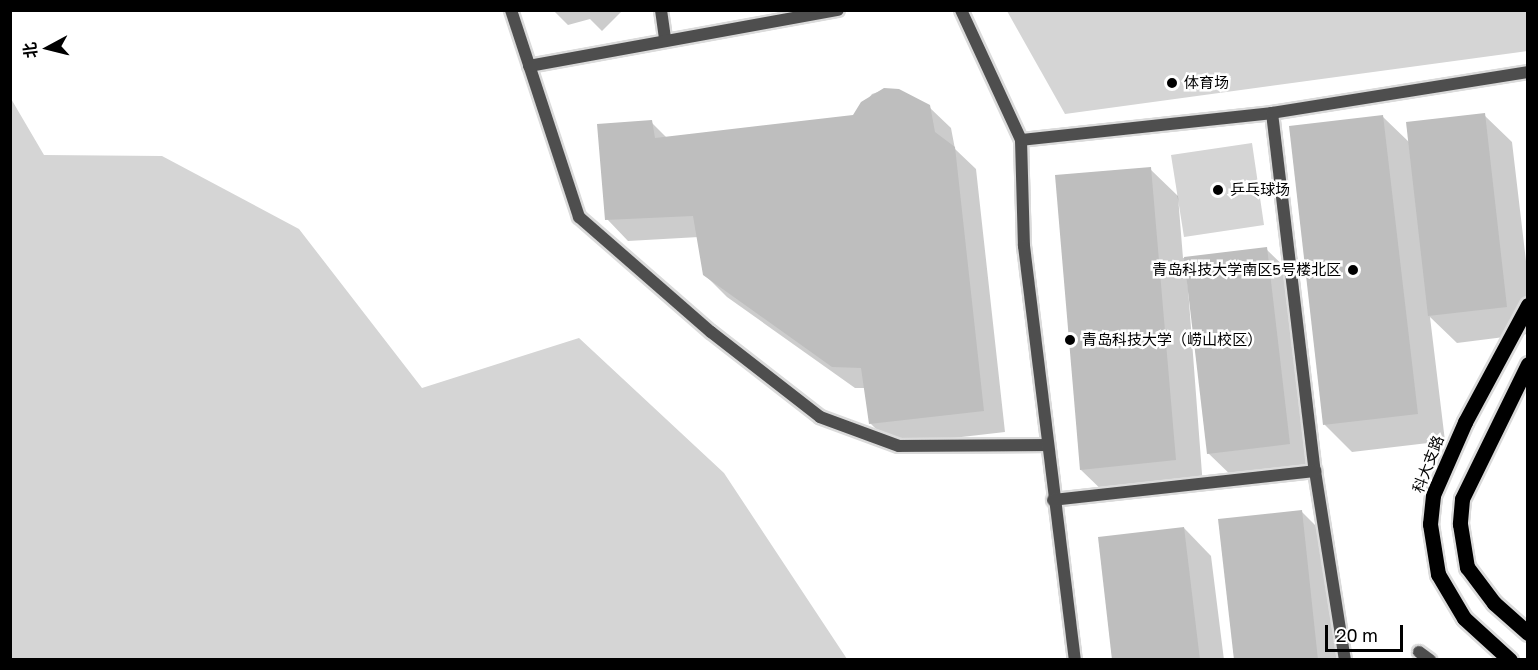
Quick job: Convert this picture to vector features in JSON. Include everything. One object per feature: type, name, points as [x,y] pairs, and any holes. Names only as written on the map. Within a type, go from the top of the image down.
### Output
[{"type":"main road","name":"科大支路","points":[[1510,660],[1464,618],[1438,573],[1430,524],[1433,495],[1455,443],[1527,305]]},
{"type":"main road","points":[[1527,364],[1462,499],[1460,524],[1467,567],[1494,603],[1527,633]]},
{"type":"street","points":[[511,10],[579,217],[820,417],[899,446],[1048,446]]},
{"type":"street","points":[[661,10],[665,40]]},
{"type":"street","points":[[530,66],[838,10]]},
{"type":"street","points":[[961,10],[1021,140],[1024,246],[1053,500],[1075,660]]},
{"type":"street","points":[[1021,140],[1272,113],[1527,72]]},
{"type":"street","points":[[1272,113],[1316,471],[1345,660]]},
{"type":"street","points":[[1053,500],[1316,471]]},
{"type":"shaded area","name":"体育场","points":[[1007,11],[1527,11],[1527,51],[1065,114]]},
{"type":"shaded area","points":[[10,97],[44,155],[162,156],[299,229],[422,388],[579,338],[724,473],[847,659],[11,659]]},
{"type":"shaded area","name":"乒乓球场","points":[[1252,143],[1264,225],[1184,237],[1171,155]]},
{"type":"building","points":[[884,88],[899,89],[930,105],[935,132],[955,147],[984,411],[869,424],[861,368],[832,367],[703,275],[693,216],[605,220],[597,124],[652,120],[655,138],[853,115],[861,102]]},
{"type":"building","points":[[1485,113],[1507,307],[1428,316],[1406,122]]},
{"type":"building","name":"青岛科技大学南区5号楼北区","points":[[1383,115],[1418,414],[1323,425],[1289,126]]},
{"type":"building","points":[[1151,167],[1176,460],[1080,470],[1055,175]]},
{"type":"building","points":[[1267,247],[1290,444],[1207,454],[1184,257]]},
{"type":"building","points":[[1302,510],[1318,660],[1234,660],[1218,519]]},
{"type":"building","points":[[1184,527],[1200,660],[1112,660],[1098,537]]},
{"type":"place","name":"体育场","points":[[1172,83]]},
{"type":"place","name":"乒乓球场","points":[[1218,190]]},
{"type":"place","name":"青岛科技大学南区5号楼北区","points":[[1353,270]]},
{"type":"place","name":"青岛科技大学（崂山校区）","points":[[1070,340]]}]
